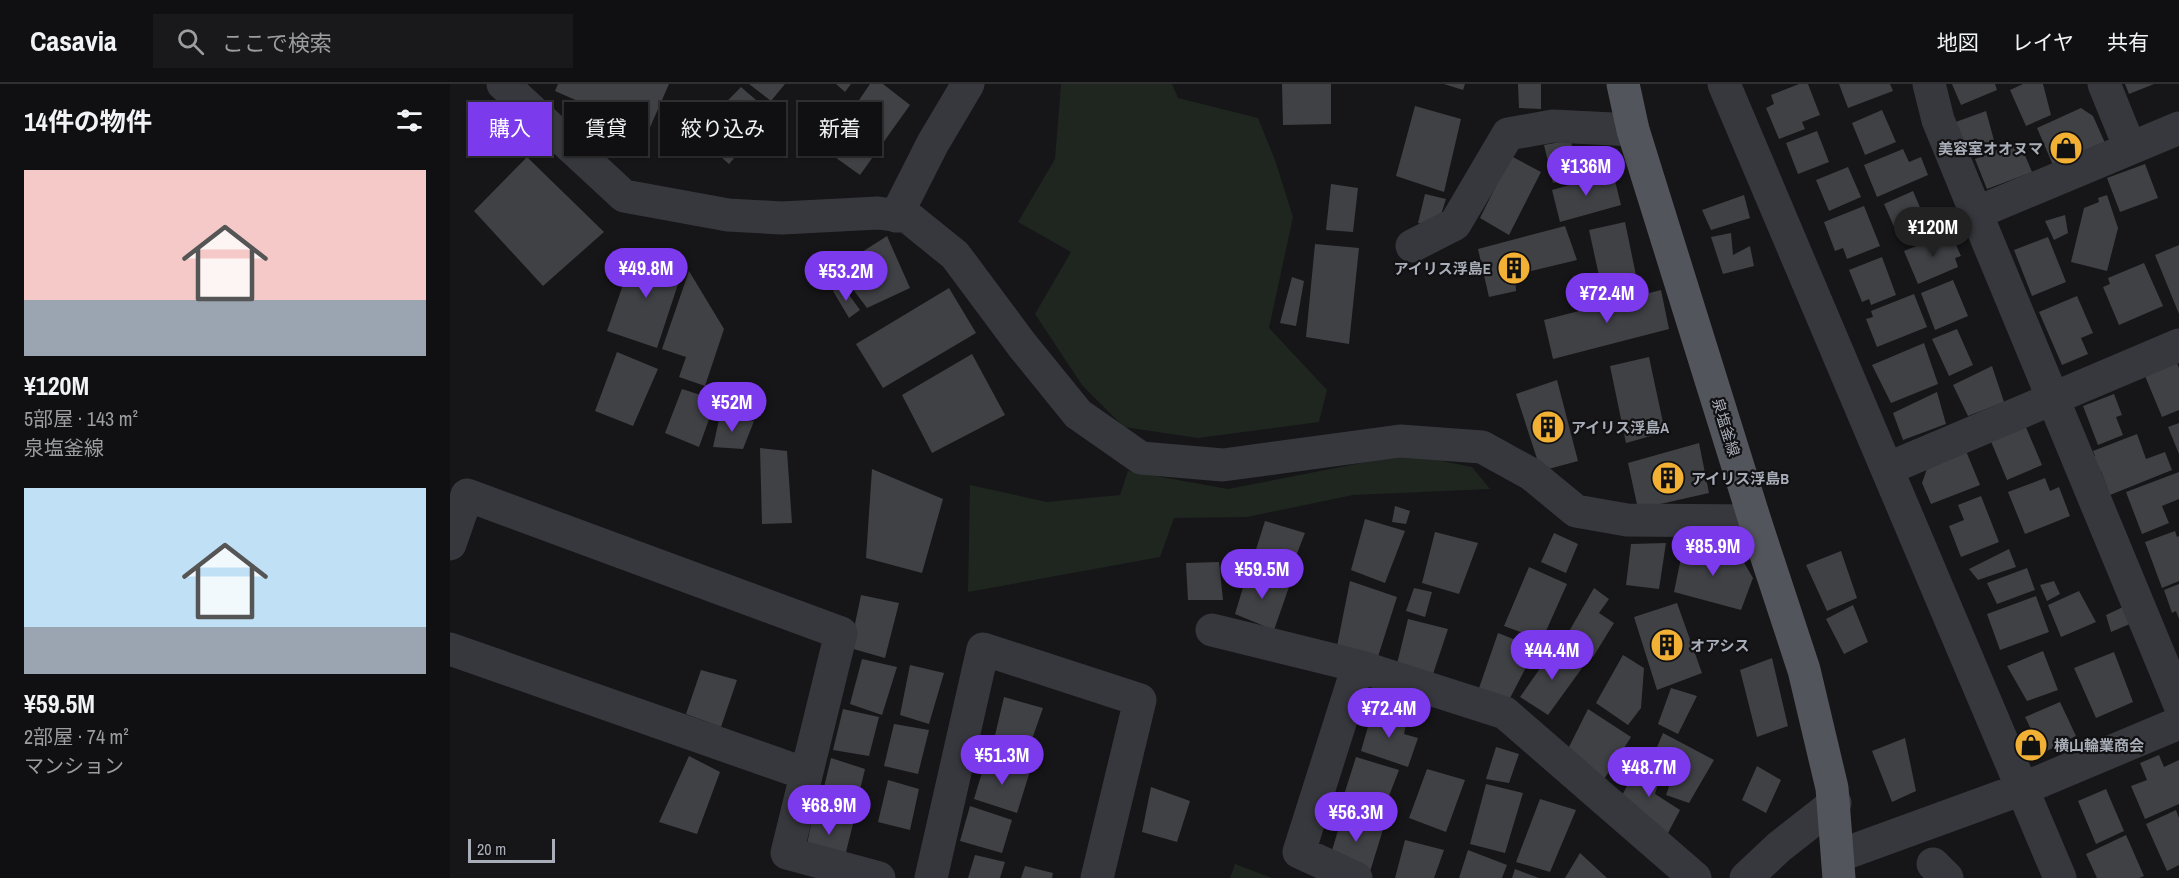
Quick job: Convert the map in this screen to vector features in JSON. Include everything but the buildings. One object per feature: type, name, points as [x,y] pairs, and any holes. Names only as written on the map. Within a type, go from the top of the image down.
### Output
[{"type":"main road","name":"泉塩釜線","points":[[1623,84],[1633,130],[1804,670],[1834,803],[1839,867]]},
{"type":"street","points":[[503,84],[624,196],[728,215],[782,218],[878,213],[908,217],[955,255],[1022,345],[1078,414],[1141,458],[1224,465],[1400,441],[1482,447],[1531,474],[1576,511],[1627,520],[1755,521]]},
{"type":"street","points":[[896,216],[933,144],[968,84]]},
{"type":"street","points":[[1724,84],[2060,878]]},
{"type":"street","points":[[1929,84],[1938,120],[2179,703]]},
{"type":"street","points":[[2104,84],[2130,148]]},
{"type":"street","points":[[1412,246],[1455,224],[1508,134],[1553,126],[1633,130]]},
{"type":"street","points":[[1976,213],[2179,128]]},
{"type":"street","points":[[1887,469],[2179,345]]},
{"type":"street","points":[[450,544],[467,495],[841,633],[787,853],[879,878]]},
{"type":"street","points":[[1212,630],[1358,666],[1504,713],[1695,878]]},
{"type":"street","points":[[931,878],[983,649],[1140,700],[1097,878]]},
{"type":"street","points":[[450,650],[806,774]]},
{"type":"street","points":[[1356,878],[1299,852],[1358,666]]},
{"type":"street","points":[[1839,867],[2179,723]]},
{"type":"street","points":[[1746,878],[1779,847],[1834,803]]},
{"type":"shaded area","points":[[1061,84],[1172,84],[1178,98],[1258,118],[1275,160],[1293,217],[1269,328],[1327,390],[1319,422],[1198,438],[1124,427],[1082,385],[1035,314],[1071,252],[1018,222],[1055,159]]},
{"type":"shaded area","points":[[1407,454],[1472,467],[1490,489],[1353,495],[1247,517],[1174,518],[1160,557],[968,592],[970,485],[1047,502],[1120,495],[1128,471],[1228,489]]},
{"type":"shaded area","points":[[1235,864],[1272,878],[1230,878]]},
{"type":"place","name":"美容室オオヌマ","points":[[2066,148]]},
{"type":"place","name":"アイリス浮島E","points":[[1514,268]]},
{"type":"place","name":"アイリス浮島A","points":[[1548,427]]},
{"type":"place","name":"アイリス浮島B","points":[[1668,478]]},
{"type":"place","name":"オアシス","points":[[1667,645]]},
{"type":"place","name":"横山輪業商会","points":[[2031,745]]}]
